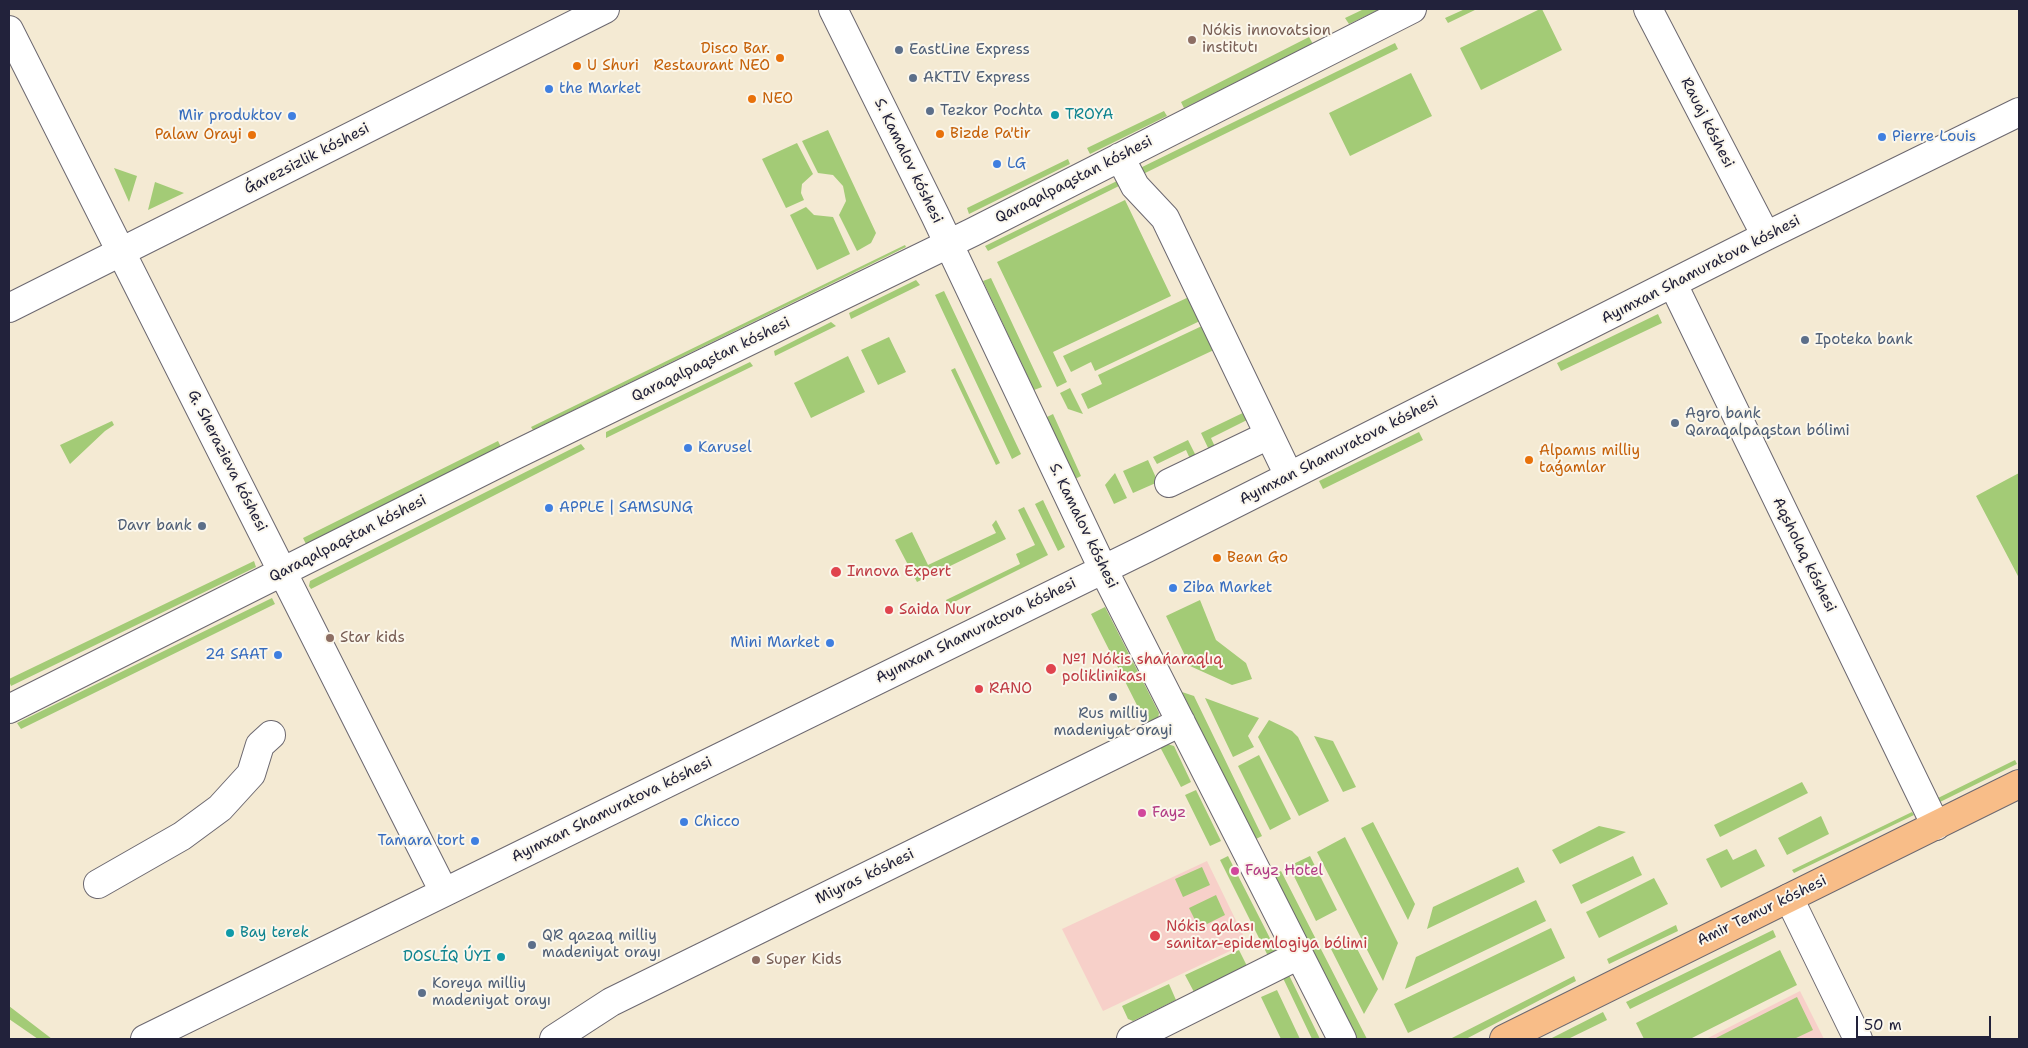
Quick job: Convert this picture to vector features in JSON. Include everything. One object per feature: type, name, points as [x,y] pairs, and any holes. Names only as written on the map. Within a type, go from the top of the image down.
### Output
[{"type":"main road","name":"Amir Temur kóshesi","points":[[1504,1039],[2019,784]]},
{"type":"street","name":"Ǵarezsizlik kóshesi","points":[[9,308],[605,9]]},
{"type":"street","name":"S. Kamalov kóshesi","points":[[833,9],[949,244],[1103,569],[1342,1039]]},
{"type":"street","name":"Qaraqalpaqstan kóshesi","points":[[9,709],[516,455],[949,244],[1412,9]]},
{"type":"street","name":"Rauaj kóshesi","points":[[1648,9],[1766,236]]},
{"type":"street","name":"G. Sherazieva kóshesi","points":[[9,30],[444,892]]},
{"type":"street","name":"Ayımxan Shamuratova kóshesi","points":[[145,1039],[1103,569],[1766,236],[2019,112]]},
{"type":"street","points":[[1120,157],[1135,186],[1165,218],[1289,476]]},
{"type":"street","name":"Aqsholaq kóshesi","points":[[1673,284],[1936,826]]},
{"type":"street","points":[[1169,484],[1269,435]]},
{"type":"street","name":"Miyras kóshesi","points":[[554,1039],[620,998],[1181,722]]},
{"type":"street","points":[[98,884],[182,836],[220,808],[251,774],[260,745],[270,735]]},
{"type":"street","points":[[1789,898],[1858,1039]]},
{"type":"street","points":[[1131,1039],[1299,955]]},
{"type":"shaded area","name":"Nókis qalası sanitar-epidemlogiya bólimi","points":[[1207,861],[1247,943],[1103,1011],[1062,929]]},
{"type":"shaded area","points":[[1800,991],[1824,1039],[1706,1039]]},
{"type":"green space","points":[[1364,9],[1380,9],[1349,24],[1345,18]]},
{"type":"green space","points":[[1465,9],[1477,9],[1448,23],[1445,18]]},
{"type":"green space","points":[[1542,9],[1562,50],[1481,90],[1460,48]]},
{"type":"green space","points":[[1309,37],[1313,44],[1184,108],[1181,102]]},
{"type":"green space","points":[[1395,43],[1398,49],[1137,177],[1134,171]]},
{"type":"green space","points":[[1411,73],[1432,116],[1350,156],[1329,113]]},
{"type":"green space","points":[[1164,111],[1167,116],[1090,154],[1087,148]]},
{"type":"green space","points":[[828,130],[876,233],[871,243],[857,251],[839,215],[846,201],[843,186],[833,175],[818,173],[802,141]]},
{"type":"green space","points":[[797,143],[813,174],[802,184],[801,193],[804,200],[786,208],[762,159]]},
{"type":"green space","points":[[1068,159],[1070,164],[969,214],[967,208]]},
{"type":"green space","points":[[114,168],[137,176],[129,202]]},
{"type":"green space","points":[[1117,181],[1119,186],[988,251],[985,246]]},
{"type":"green space","points":[[155,182],[184,193],[148,210]]},
{"type":"green space","points":[[1125,200],[1171,296],[1053,352],[1067,382],[1057,387],[997,262]]},
{"type":"green space","points":[[806,207],[814,215],[833,217],[850,254],[817,270],[790,215]]},
{"type":"green space","points":[[905,245],[906,247],[533,430],[531,427]]},
{"type":"green space","points":[[991,278],[1042,387],[1034,390],[983,281]]},
{"type":"green space","points":[[916,280],[920,285],[851,319],[849,313]]},
{"type":"green space","points":[[944,291],[1021,454],[1012,459],[935,295]]},
{"type":"green space","points":[[1191,296],[1202,320],[1095,371],[1091,362],[1071,372],[1063,356]]},
{"type":"green space","points":[[1658,314],[1662,323],[1561,371],[1557,363]]},
{"type":"green space","points":[[831,322],[836,326],[775,356],[774,351]]},
{"type":"green space","points":[[1204,325],[1216,349],[1088,409],[1081,394],[1102,384],[1098,375]]},
{"type":"green space","points":[[889,337],[906,372],[878,385],[861,350]]},
{"type":"green space","points":[[848,356],[865,392],[811,418],[794,383]]},
{"type":"green space","points":[[750,362],[753,366],[606,438],[606,432]]},
{"type":"green space","points":[[955,368],[1000,463],[996,465],[951,370]]},
{"type":"green space","points":[[1070,388],[1083,414],[1068,409],[1060,393]]},
{"type":"green space","points":[[1249,410],[1253,417],[1211,438],[1216,449],[1210,452],[1201,433]]},
{"type":"green space","points":[[1053,414],[1081,476],[1073,480],[1045,418]]},
{"type":"green space","points":[[112,421],[114,425],[70,464],[60,445]]},
{"type":"green space","points":[[1419,432],[1423,440],[1323,489],[1319,481]]},
{"type":"green space","points":[[1188,440],[1197,458],[1191,461],[1186,450],[1157,464],[1153,457]]},
{"type":"green space","points":[[498,441],[501,447],[306,544],[303,538]]},
{"type":"green space","points":[[581,444],[585,449],[311,589],[309,586],[310,581]]},
{"type":"green space","points":[[1148,460],[1158,482],[1133,493],[1123,471]]},
{"type":"green space","points":[[1115,473],[1127,498],[1114,504],[1105,485]]},
{"type":"green space","points":[[2019,473],[2019,578],[1976,496]]},
{"type":"green space","points":[[1043,500],[1065,547],[1058,551],[1035,504]]},
{"type":"green space","points":[[1024,507],[1048,555],[948,605],[946,600],[1020,564],[1016,554],[1035,545],[1018,510]]},
{"type":"green space","points":[[996,520],[1006,539],[917,582],[895,540],[912,532],[928,565],[996,533],[992,525]]},
{"type":"green space","points":[[254,561],[256,567],[11,686],[9,679]]},
{"type":"green space","points":[[272,598],[275,604],[21,729],[17,723]]},
{"type":"green space","points":[[1200,600],[1216,640],[1246,663],[1252,679],[1232,685],[1190,666],[1166,616]]},
{"type":"green space","points":[[1105,607],[1159,713],[1158,719],[1148,727],[1091,614]]},
{"type":"green space","points":[[1182,692],[1194,696],[1262,836],[1254,840]]},
{"type":"green space","points":[[1205,698],[1259,718],[1248,736],[1254,747],[1233,757]]},
{"type":"green space","points":[[1269,720],[1292,731],[1298,737],[1329,801],[1299,816],[1258,737]]},
{"type":"green space","points":[[1314,736],[1333,741],[1356,787],[1343,792]]},
{"type":"green space","points":[[1164,743],[1174,746],[1191,782],[1181,787],[1159,745]]},
{"type":"green space","points":[[1259,755],[1291,819],[1270,830],[1238,766]]},
{"type":"green space","points":[[2015,760],[2017,764],[1940,802],[1938,798]]},
{"type":"green space","points":[[1802,782],[1808,793],[1720,837],[1714,825]]},
{"type":"green space","points":[[1196,790],[1221,841],[1210,846],[1185,795]]},
{"type":"green space","points":[[1912,812],[1914,815],[1794,873],[1792,870]]},
{"type":"green space","points":[[1821,816],[1829,834],[1787,855],[1778,838]]},
{"type":"green space","points":[[1373,822],[1415,904],[1408,920],[1361,828]]},
{"type":"green space","points":[[1599,826],[1626,832],[1560,864],[1552,850]]},
{"type":"green space","points":[[1345,837],[1398,943],[1383,981],[1317,852]]},
{"type":"green space","points":[[1727,849],[1733,860],[1756,849],[1765,866],[1721,888],[1706,859]]},
{"type":"green space","points":[[1228,856],[1277,952],[1268,956],[1220,860]]},
{"type":"green space","points":[[1310,856],[1337,910],[1316,921],[1289,866]]},
{"type":"green space","points":[[1633,856],[1642,875],[1581,904],[1572,885]]},
{"type":"green space","points":[[1202,867],[1210,885],[1183,897],[1175,879]]},
{"type":"green space","points":[[1518,867],[1525,882],[1427,929],[1433,907]]},
{"type":"green space","points":[[1281,871],[1367,1039],[1357,1039],[1273,875]]},
{"type":"green space","points":[[1654,878],[1668,904],[1599,938],[1586,912]]},
{"type":"green space","points":[[1216,895],[1225,915],[1199,928],[1189,908]]},
{"type":"green space","points":[[1536,900],[1546,921],[1405,989],[1416,957]]},
{"type":"green space","points":[[1676,925],[1678,931],[1609,964],[1607,959]]},
{"type":"green space","points":[[1551,928],[1565,958],[1408,1033],[1394,1004]]},
{"type":"green space","points":[[1773,930],[1776,937],[1630,1009],[1626,1002]]},
{"type":"green space","points":[[1352,939],[1378,989],[1364,1014],[1331,949]]},
{"type":"green space","points":[[1239,950],[1247,966],[1194,992],[1185,975]]},
{"type":"green space","points":[[1780,950],[1797,985],[1690,1039],[1644,1039],[1636,1023]]},
{"type":"green space","points":[[1288,973],[1320,1039],[1312,1039],[1282,976]]},
{"type":"green space","points":[[1574,976],[1576,981],[1466,1039],[1450,1039]]},
{"type":"green space","points":[[1169,984],[1176,1000],[1133,1021],[1128,1019],[1122,1006]]},
{"type":"green space","points":[[1277,990],[1300,1039],[1281,1039],[1261,997]]},
{"type":"green space","points":[[1797,997],[1813,1030],[1794,1039],[1714,1039]]},
{"type":"green space","points":[[9,1006],[52,1039],[38,1039],[9,1019]]},
{"type":"green space","points":[[1603,1012],[1607,1020],[1568,1039],[1550,1039]]},
{"type":"place","name":"Nókis innovatsion institutı","points":[[1192,40]]},
{"type":"place","name":"EastLine Express","points":[[899,50]]},
{"type":"place","name":"Disco Bar. Restaurant NEO","points":[[780,58]]},
{"type":"place","name":"U Shuri","points":[[577,66]]},
{"type":"place","name":"AKTIV Express","points":[[913,78]]},
{"type":"place","name":"the Market","points":[[549,89]]},
{"type":"place","name":"NEO","points":[[752,99]]},
{"type":"place","name":"Tezkor Pochta","points":[[930,111]]},
{"type":"place","name":"TROYA","points":[[1055,115]]},
{"type":"place","name":"Mir produktov","points":[[292,116]]},
{"type":"place","name":"Bizde Pa'tir","points":[[940,134]]},
{"type":"place","name":"Palaw Orayi","points":[[252,135]]},
{"type":"place","name":"Pierre Louis","points":[[1882,137]]},
{"type":"place","name":"LG","points":[[997,164]]},
{"type":"place","name":"Ipoteka bank","points":[[1805,340]]},
{"type":"place","name":"Agro bank Qaraqalpaqstan bólimi","points":[[1675,423]]},
{"type":"place","name":"Karusel","points":[[688,448]]},
{"type":"place","name":"Alpamıs milliy taǵamlar","points":[[1529,460]]},
{"type":"place","name":"APPLE | SAMSUNG","points":[[549,508]]},
{"type":"place","name":"Davr bank","points":[[202,526]]},
{"type":"place","name":"Bean Go","points":[[1217,558]]},
{"type":"place","name":"Innova Expert","points":[[836,572]]},
{"type":"place","name":"Ziba Market","points":[[1173,588]]},
{"type":"place","name":"Saida Nur","points":[[889,610]]},
{"type":"place","name":"Star kids","points":[[330,638]]},
{"type":"place","name":"Mini Market","points":[[830,643]]},
{"type":"place","name":"24 SAAT","points":[[278,655]]},
{"type":"place","name":"№1 Nókis shańaraqlıq poliklinikası","points":[[1051,669]]},
{"type":"place","name":"RANO","points":[[979,689]]},
{"type":"place","name":"Rus milliy madeniyat orayi","points":[[1113,697]]},
{"type":"place","name":"Fayz","points":[[1142,813]]},
{"type":"place","name":"Chicco","points":[[684,822]]},
{"type":"place","name":"Tamara tort","points":[[475,841]]},
{"type":"place","name":"Fayz Hotel","points":[[1235,871]]},
{"type":"place","name":"Bay terek","points":[[230,933]]},
{"type":"place","name":"Nókis qalası sanitar-epidemlogiya bólimi","points":[[1155,936]]},
{"type":"place","name":"QR qazaq milliy madeniyat orayı","points":[[532,945]]},
{"type":"place","name":"DOSLÍQ ÚYI","points":[[501,957]]},
{"type":"place","name":"Super Kids","points":[[756,960]]},
{"type":"place","name":"Koreya milliy madeniyat orayı","points":[[422,993]]}]
